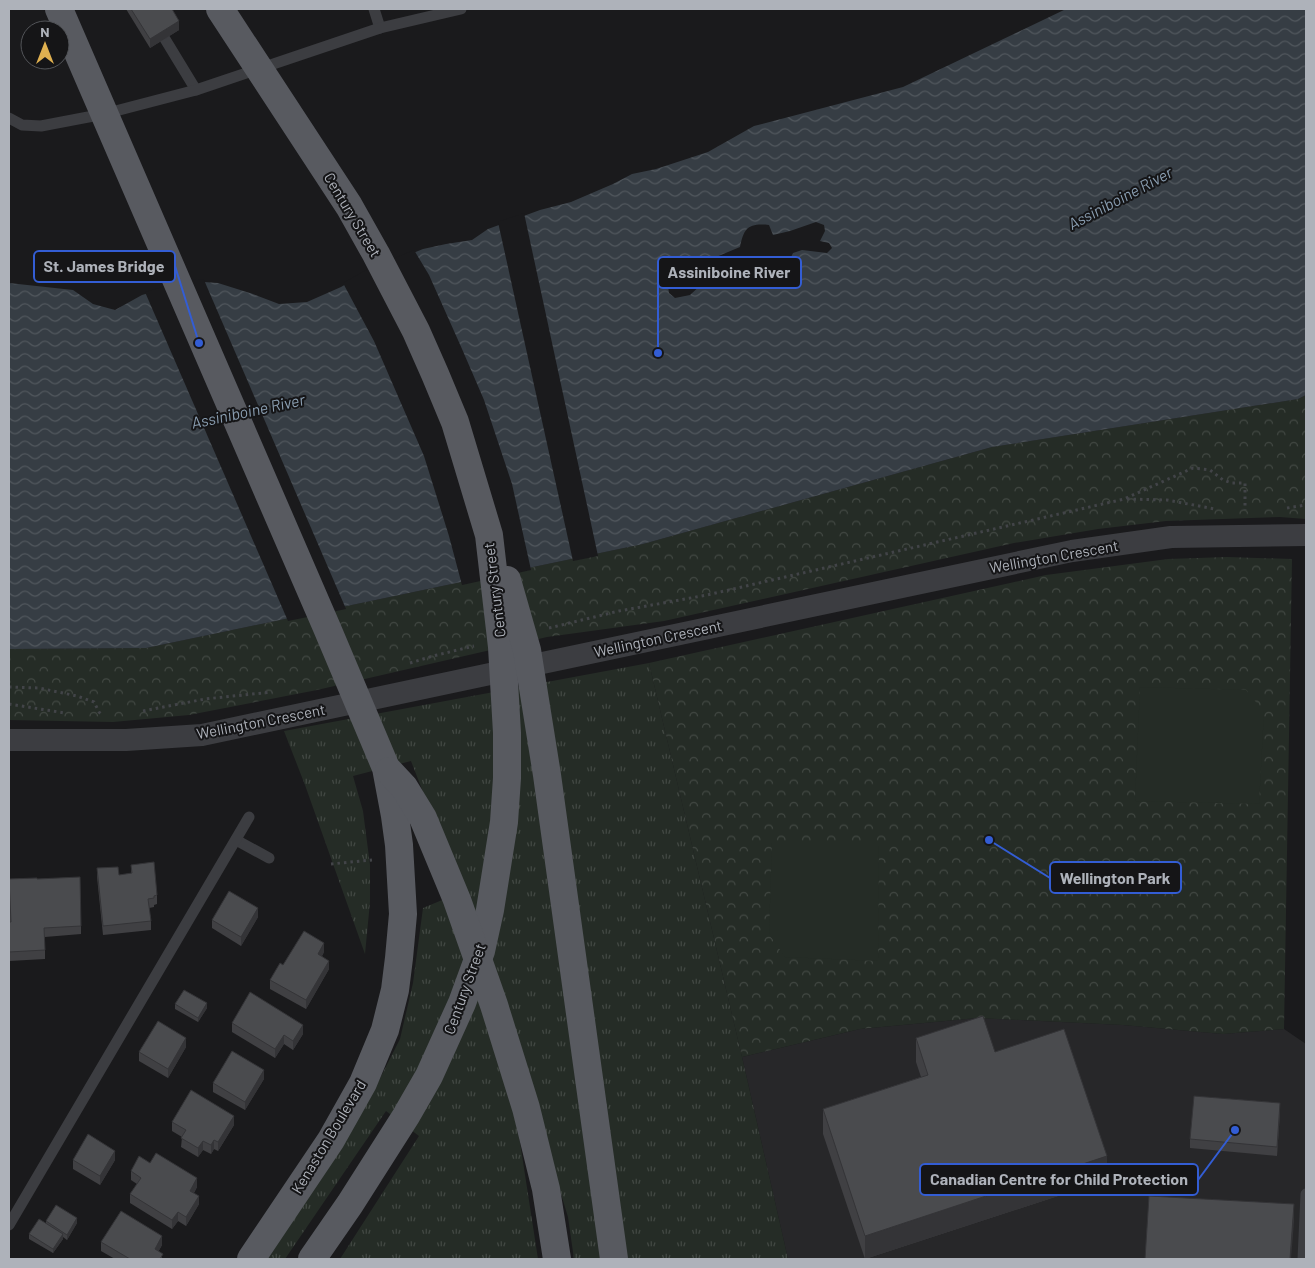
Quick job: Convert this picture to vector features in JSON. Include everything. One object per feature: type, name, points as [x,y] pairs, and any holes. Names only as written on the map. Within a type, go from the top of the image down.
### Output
[{"type":"main road","points":[[59,9],[386,768],[404,787],[423,818],[457,900],[494,1005],[528,1117],[546,1189],[558,1259]]},
{"type":"main road","name":"Century Street","points":[[220,9],[349,206],[416,331],[455,422],[489,536],[502,647],[507,733],[507,778],[504,822],[490,910],[481,951],[462,1003],[429,1076],[350,1204],[312,1259]]},
{"type":"main road","points":[[244,9],[275,93]]},
{"type":"main road","points":[[489,536],[510,585],[527,650],[547,775],[614,1258]]},
{"type":"main road","name":"Kenaston Boulevard","points":[[250,1259],[330,1140],[349,1108],[363,1083],[385,1030],[395,990],[403,914],[396,816],[386,768]]},
{"type":"street","name":"Wellington Crescent","points":[[9,740],[126,740],[202,735],[1072,551],[1171,537],[1306,535]]},
{"type":"lane","points":[[374,9],[380,28]]},
{"type":"lane","points":[[9,118],[22,125],[41,126],[104,114],[196,90],[380,28],[461,9]]},
{"type":"lane","points":[[165,39],[196,90]]},
{"type":"lane","points":[[9,1224],[249,817]]},
{"type":"lane","points":[[236,840],[269,858]]},
{"type":"lane","points":[[1303,1259],[1306,1194]]},
{"type":"path","points":[[545,629],[717,593],[1124,499],[1193,468],[1210,470],[1223,480],[1232,483],[1245,483],[1246,536]]},
{"type":"path","points":[[1124,499],[1167,500],[1222,511]]},
{"type":"path","points":[[1282,509],[1306,506]]},
{"type":"path","points":[[1238,512],[1250,513]]},
{"type":"path","points":[[408,663],[480,645]]},
{"type":"path","points":[[9,687],[39,688],[77,696],[94,702],[103,716],[98,717]]},
{"type":"path","points":[[142,712],[205,698],[273,692]]},
{"type":"path","points":[[9,704],[69,713]]},
{"type":"path","points":[[330,864],[375,859]]},
{"type":"shaded area","points":[[977,1018],[1123,1025],[1223,1034],[1284,1029],[1306,1044],[1306,1194],[1303,1259],[788,1259],[742,1057],[860,1029]]},
{"type":"green space","points":[[1306,395],[1306,519],[1280,517],[1166,521],[1098,529],[1014,543],[664,621],[547,637],[317,690],[189,715],[113,722],[9,720],[9,649],[146,648],[643,544],[992,447],[1298,399]]},
{"type":"green space","points":[[1227,557],[1292,559],[1284,1029],[1223,1034],[1123,1025],[977,1018],[860,1029],[742,1057],[649,663],[1046,575],[1168,559]]},
{"type":"green space","points":[[649,663],[788,1259],[574,1259],[568,1217],[498,985],[411,761],[353,776],[363,811],[370,865],[370,902],[365,954],[284,731]]},
{"type":"green space","points":[[1140,687],[1246,690],[1264,712],[1259,804],[1135,801]]},
{"type":"green space","points":[[772,843],[879,843],[878,961],[785,957],[769,934]]},
{"type":"green space","points":[[447,898],[500,1058],[519,1136],[538,1259],[340,1259],[419,1136],[386,1111],[285,1259],[265,1259],[370,1098],[400,1039],[413,983],[423,908]]},
{"type":"water","name":"Assiniboine River","points":[[1066,9],[1306,9],[1306,395],[1298,399],[992,447],[643,544],[146,648],[9,649],[9,283],[73,290],[93,304],[115,310],[142,295],[190,281],[218,283],[279,304],[307,302],[341,287],[369,271],[423,249],[472,240],[488,229],[540,210],[571,202],[632,174],[656,169],[708,152],[754,126],[903,87]],"holes":[[[816,222],[824,225],[825,231],[820,241],[829,243],[832,248],[827,253],[802,250],[793,253],[785,270],[778,273],[770,269],[757,271],[738,280],[702,284],[690,295],[675,298],[669,293],[668,286],[672,280],[683,274],[702,278],[716,257],[740,247],[745,231],[752,226],[769,225],[773,235]]]},
{"type":"pier","points":[[524,213],[598,556],[573,561],[498,222]]},
{"type":"pier","points":[[414,250],[429,275],[484,400],[512,484],[531,570],[462,585],[424,456],[374,341],[343,283],[368,269]]},
{"type":"pier","points":[[190,279],[204,280],[346,609],[288,621],[145,292]]},
{"type":"building","points":[[131,9],[172,9],[179,21],[150,39]]},
{"type":"building","points":[[154,862],[157,895],[154,898],[148,899],[151,921],[103,926],[97,868],[118,867],[119,875],[132,873],[131,865]]},
{"type":"building","points":[[80,877],[81,926],[44,928],[45,950],[9,952],[9,922],[11,922],[9,879]]},
{"type":"building","points":[[229,891],[258,908],[241,937],[212,920]]},
{"type":"building","points":[[304,931],[324,943],[318,954],[329,961],[306,1000],[270,980],[280,963],[283,965]]},
{"type":"building","points":[[184,990],[207,1003],[198,1018],[175,1004]]},
{"type":"building","points":[[250,992],[303,1025],[293,1041],[284,1035],[275,1049],[232,1023]]},
{"type":"building","points":[[983,1016],[995,1052],[1064,1029],[1107,1156],[865,1236],[823,1109],[928,1075],[916,1038]]},
{"type":"building","points":[[158,1021],[186,1038],[168,1069],[139,1052]]},
{"type":"building","points":[[232,1051],[264,1070],[245,1102],[213,1083]]},
{"type":"building","points":[[191,1090],[234,1116],[218,1142],[214,1140],[211,1145],[203,1141],[198,1148],[181,1138],[186,1130],[172,1122]]},
{"type":"building","points":[[1194,1096],[1280,1103],[1277,1147],[1190,1139]]},
{"type":"building","points":[[88,1134],[115,1151],[100,1176],[73,1160]]},
{"type":"building","points":[[156,1153],[197,1178],[190,1191],[199,1196],[186,1217],[178,1212],[172,1220],[130,1194],[141,1178],[131,1171],[139,1156],[150,1163]]},
{"type":"building","points":[[1149,1196],[1294,1204],[1290,1259],[1145,1259]]},
{"type":"building","points":[[56,1205],[77,1218],[67,1235],[46,1221]]},
{"type":"building","points":[[121,1211],[162,1236],[155,1249],[163,1254],[160,1259],[130,1259],[101,1242]]},
{"type":"building","points":[[39,1219],[63,1234],[53,1249],[29,1234]]},
{"type":"place","name":"St. James Bridge","points":[[199,343]]},
{"type":"place","name":"Assiniboine River","points":[[658,353]]},
{"type":"place","name":"Wellington Park","points":[[989,840]]},
{"type":"place","name":"Canadian Centre for Child Protection","points":[[1235,1130]]}]
